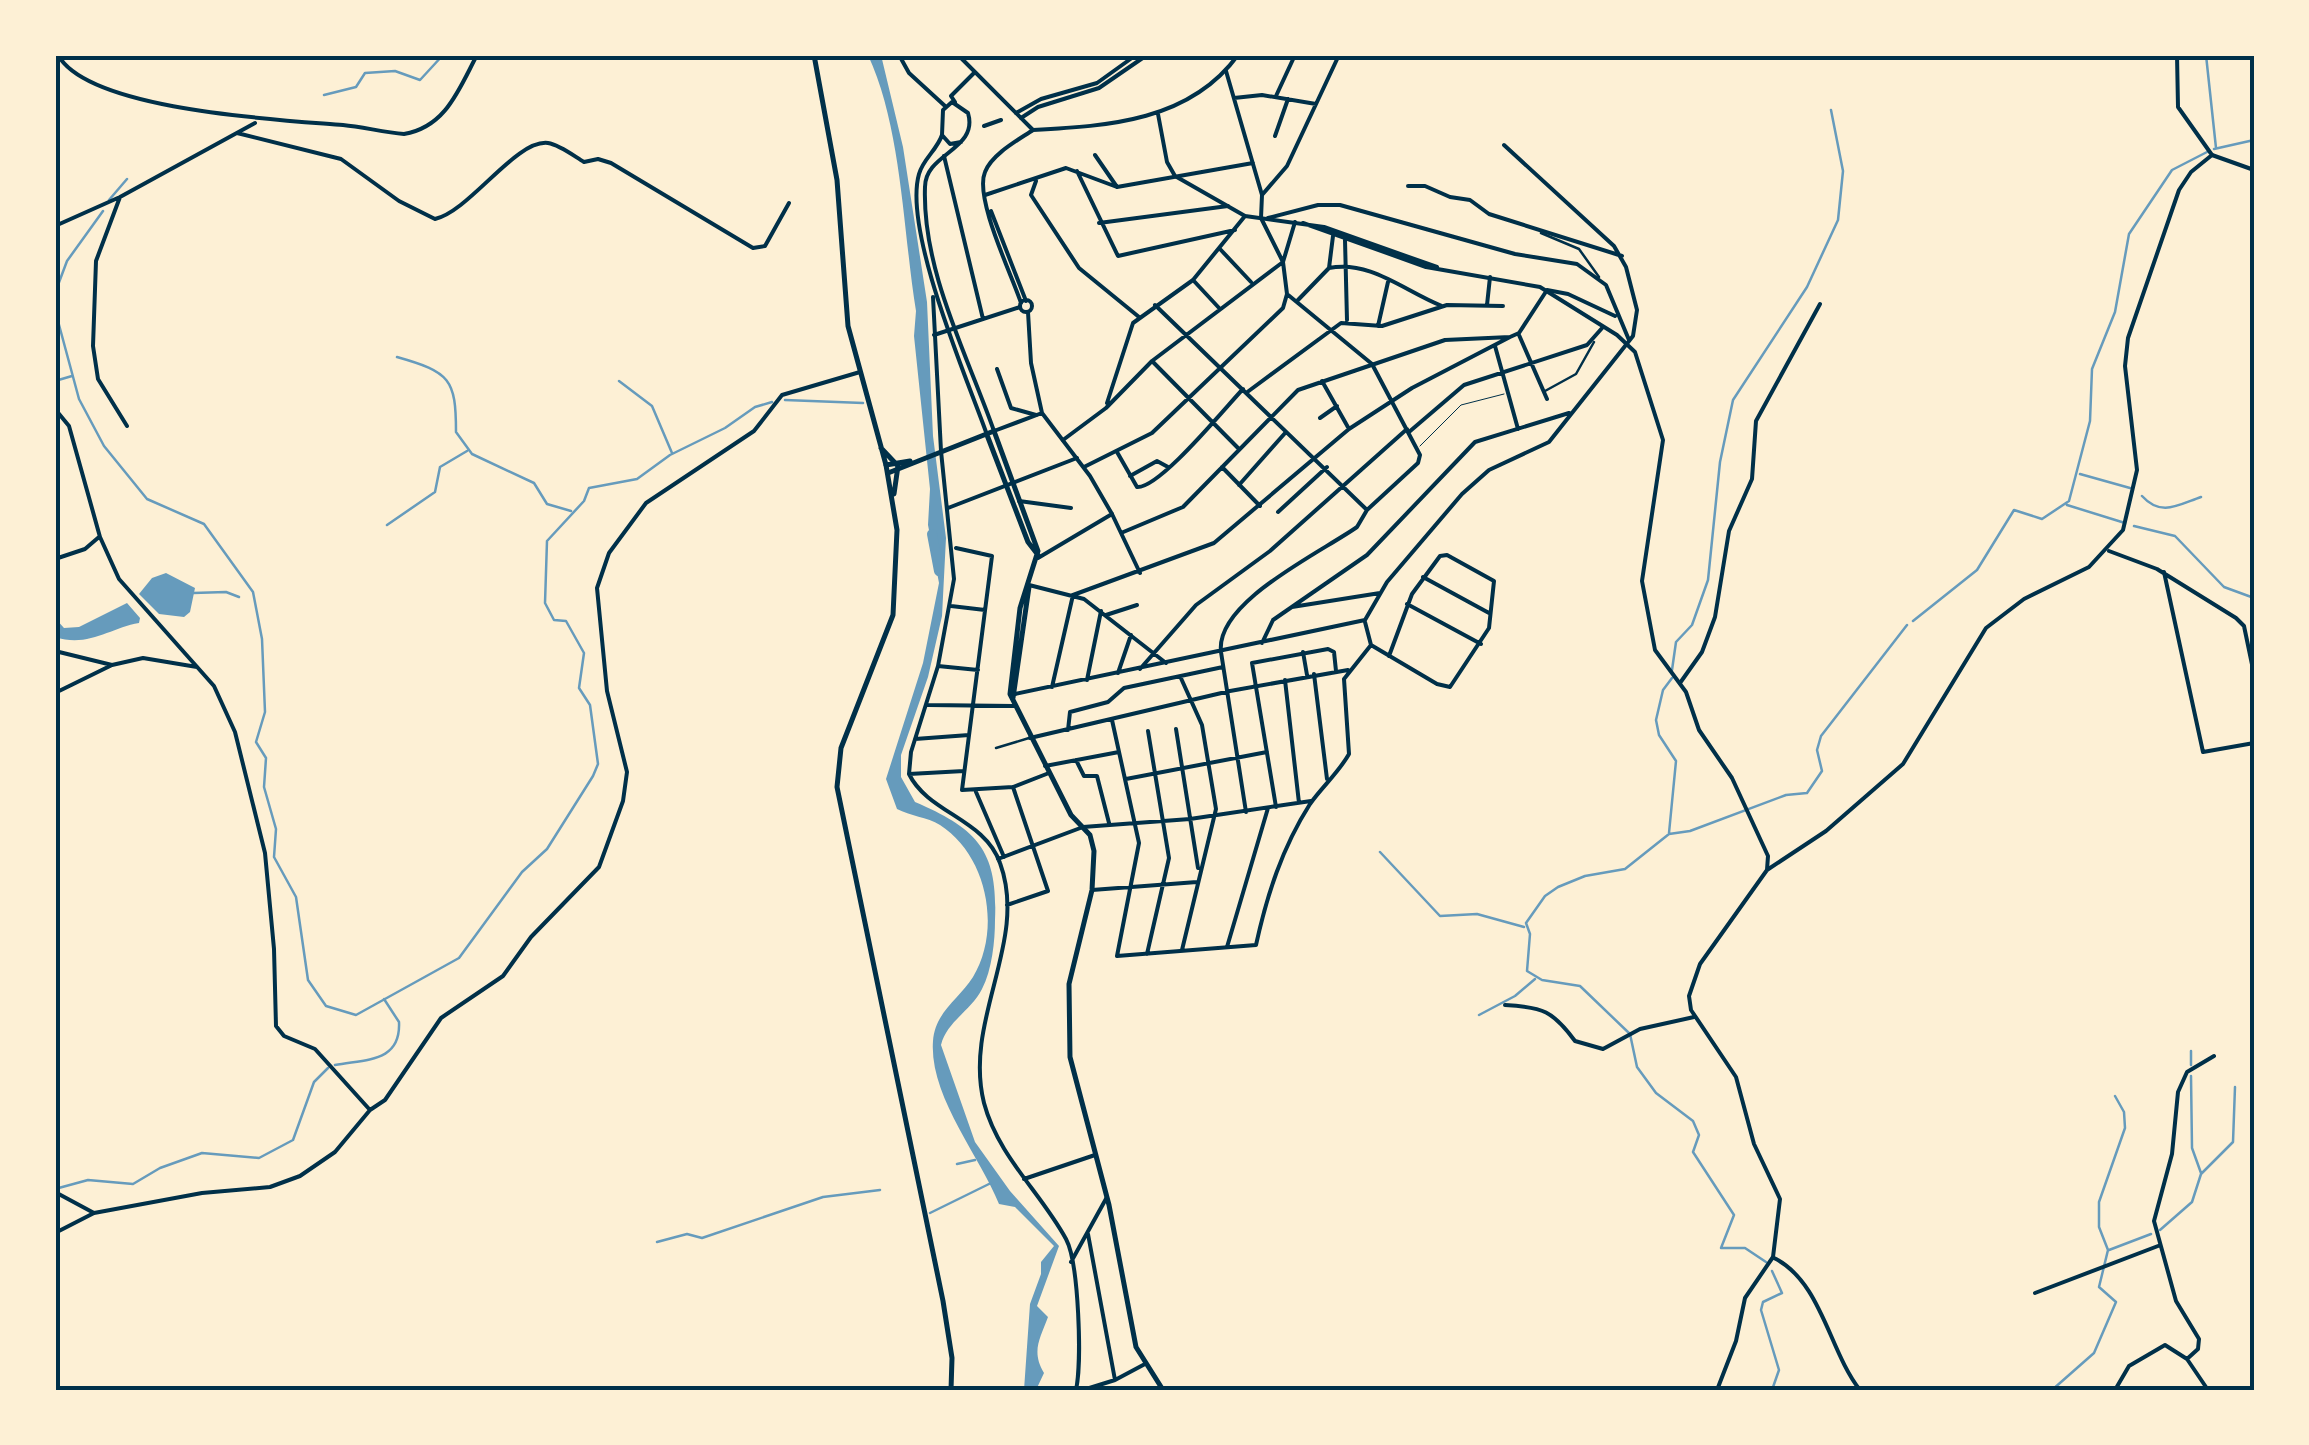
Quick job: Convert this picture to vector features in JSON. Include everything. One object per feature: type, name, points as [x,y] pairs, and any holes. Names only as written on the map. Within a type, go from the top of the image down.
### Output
[{"type":"main road","points":[[814,55],[837,180],[848,326],[894,497],[897,530],[893,615],[844,739],[837,778],[950,1346],[951,1390]]},
{"type":"main road","points":[[899,472],[914,461],[990,432],[1028,542],[1038,557]]},
{"type":"main road","points":[[881,448],[897,461],[894,497]]},
{"type":"main road","points":[[887,469],[897,461],[914,461]]},
{"type":"main road","points":[[887,469],[899,472]]},
{"type":"main road","points":[[1010,485],[1020,501],[1038,557],[1019,615],[1013,698],[1030,738],[1071,815],[1083,826],[1094,852],[1092,890],[1071,971],[1068,1032],[1075,1081],[1107,1197],[1132,1334],[1145,1364],[1163,1390]]},
{"type":"street","points":[[58,55],[68,68],[94,83],[196,112],[394,133],[422,130],[442,115],[455,99],[477,55]]},
{"type":"street","points":[[899,55],[909,73],[945,106]]},
{"type":"street","points":[[958,55],[1034,130]]},
{"type":"street","points":[[1016,112],[1041,99],[1097,83],[1136,55]]},
{"type":"street","points":[[1021,118],[1038,107],[1098,88],[1147,55]]},
{"type":"street","points":[[1028,312],[988,207],[988,168],[1034,130],[1090,126],[1158,114],[1194,96],[1226,71],[1238,55]]},
{"type":"street","points":[[1276,96],[1295,55]]},
{"type":"street","points":[[1262,196],[1284,172],[1338,55]]},
{"type":"street","points":[[2177,55],[2178,107],[2212,155],[2254,170]]},
{"type":"street","points":[[1084,467],[1152,432],[1219,366],[1275,320],[1287,294],[1283,262],[1264,218],[1254,163],[1226,71]]},
{"type":"street","points":[[975,72],[951,96],[966,109],[970,120],[961,142],[927,173],[924,192],[936,266],[990,432]]},
{"type":"street","points":[[1234,98],[1276,96],[1316,104]]},
{"type":"street","points":[[1274,136],[1288,99]]},
{"type":"street","points":[[945,106],[955,102]]},
{"type":"street","points":[[909,774],[950,606],[954,548],[939,452],[934,292],[918,184],[942,135],[945,106]]},
{"type":"street","points":[[1158,114],[1167,162],[1176,176],[1245,216],[1304,223],[1438,268]]},
{"type":"street","points":[[984,126],[1001,120]]},
{"type":"street","points":[[55,226],[120,197],[257,121]]},
{"type":"street","points":[[237,133],[341,158],[399,202],[435,219],[460,206],[532,146],[549,143],[584,162],[598,159],[611,163],[753,248],[766,246],[790,202]]},
{"type":"street","points":[[942,135],[950,144],[961,142]]},
{"type":"street","points":[[1389,656],[1407,604],[1438,558],[1447,555],[1488,577],[1496,590],[1480,644],[1447,688],[1389,656],[1370,645],[1365,620],[1380,593],[1475,480],[1549,442],[1628,343],[1637,310],[1622,256],[1590,221],[1504,145]]},
{"type":"street","points":[[1717,1390],[1736,1341],[1742,1304],[1773,1258],[1779,1197],[1754,1144],[1738,1082],[1694,1017],[1689,996],[1700,964],[1766,870],[1826,831],[1903,764],[1986,628],[2024,599],[2084,570],[2108,550],[2126,525],[2137,470],[2125,366],[2128,338],[2181,185],[2212,155]]},
{"type":"street","points":[[944,156],[983,319]]},
{"type":"street","points":[[1095,156],[1117,186]]},
{"type":"street","points":[[985,195],[1063,168],[1076,169],[1117,186],[1254,163]]},
{"type":"street","points":[[1076,169],[1115,254],[1123,257],[1235,230]]},
{"type":"street","points":[[1037,179],[1031,195],[1076,263],[1140,317]]},
{"type":"street","points":[[1408,186],[1425,186],[1450,198],[1470,200],[1488,214],[1622,256]]},
{"type":"street","points":[[120,197],[96,261],[93,346],[98,379],[128,426]]},
{"type":"street","points":[[1264,218],[1318,204],[1354,207],[1515,254],[1570,261],[1600,279]]},
{"type":"street","points":[[1100,223],[1228,206]]},
{"type":"street","points":[[1106,408],[1131,327],[1155,305],[1193,280],[1245,216]]},
{"type":"street","points":[[1062,442],[1106,408],[1152,361],[1283,262],[1295,222]]},
{"type":"street","points":[[1304,223],[1333,236],[1438,268],[1576,297],[1615,316]]},
{"type":"street","points":[[1536,230],[1579,249],[1600,279],[1644,375],[1663,440],[1642,591],[1655,650],[1680,683],[1699,730],[1744,803],[1766,850],[1766,870]]},
{"type":"street","points":[[1298,300],[1329,268],[1333,236]]},
{"type":"street","points":[[1345,240],[1347,322]]},
{"type":"street","points":[[1220,249],[1252,284]]},
{"type":"street","points":[[1329,268],[1346,266],[1389,280],[1442,306]]},
{"type":"street","points":[[1488,305],[1490,278]]},
{"type":"street","points":[[1193,280],[1220,309]]},
{"type":"street","points":[[1378,326],[1389,280]]},
{"type":"street","points":[[1546,290],[1628,343]]},
{"type":"street","points":[[1073,595],[1214,543],[1349,429],[1391,401],[1519,333],[1546,290]]},
{"type":"street","points":[[934,292],[990,432]]},
{"type":"street","points":[[1246,812],[1220,638],[1232,615],[1358,527],[1367,510],[1418,463],[1420,455],[1372,364],[1334,328],[1287,294]]},
{"type":"street","points":[[934,335],[1022,304],[1032,304],[1028,312],[1031,363],[1039,414],[1084,467],[1140,573]]},
{"type":"street","points":[[1680,683],[1702,652],[1715,616],[1729,531],[1752,479],[1756,421],[1820,304]]},
{"type":"street","points":[[1155,305],[1367,510]]},
{"type":"street","points":[[1117,452],[1130,476],[1143,489],[1166,474],[1168,466],[1245,391],[1334,328],[1347,322],[1378,326],[1442,306],[1502,306]]},
{"type":"street","points":[[1543,392],[1576,374],[1603,327]]},
{"type":"street","points":[[1519,333],[1546,400]]},
{"type":"street","points":[[1121,533],[1180,510],[1298,390],[1454,338],[1510,337]]},
{"type":"street","points":[[1140,670],[1196,605],[1270,551],[1464,386],[1594,342]]},
{"type":"street","points":[[1495,346],[1518,428]]},
{"type":"street","points":[[1152,361],[1238,448]]},
{"type":"street","points":[[997,369],[1011,408],[1039,414]]},
{"type":"street","points":[[55,1233],[94,1213],[290,1182],[335,1152],[370,1110],[394,1090],[433,1026],[504,976],[532,936],[595,874],[607,850],[627,780],[607,691],[598,588],[604,563],[619,537],[646,503],[754,431],[782,395],[860,372]]},
{"type":"street","points":[[1322,380],[1349,429]]},
{"type":"street","points":[[1320,418],[1336,406]]},
{"type":"street","points":[[55,409],[69,426],[100,536],[128,592],[214,686],[230,719],[262,832],[274,949],[276,1026],[284,1036],[314,1048],[370,1110]]},
{"type":"street","points":[[1262,643],[1272,620],[1367,555],[1474,442],[1572,412]]},
{"type":"street","points":[[990,432],[1039,414]]},
{"type":"street","points":[[1239,485],[1287,430]]},
{"type":"street","points":[[948,508],[1077,458]]},
{"type":"street","points":[[1130,476],[1157,461],[1168,466]]},
{"type":"street","points":[[1221,466],[1260,506]]},
{"type":"street","points":[[1278,512],[1326,468]]},
{"type":"street","points":[[1020,501],[1071,508]]},
{"type":"street","points":[[1038,557],[1112,514]]},
{"type":"street","points":[[55,559],[85,549],[100,536]]},
{"type":"street","points":[[954,548],[992,555],[961,787],[966,792],[1013,787],[1049,773]]},
{"type":"street","points":[[2108,550],[2164,572],[2240,622],[2254,674]]},
{"type":"street","points":[[2164,572],[2203,752],[2254,743]]},
{"type":"street","points":[[1423,577],[1491,614]]},
{"type":"street","points":[[1029,586],[1073,595],[1166,663]]},
{"type":"street","points":[[1288,608],[1380,593]]},
{"type":"street","points":[[1052,687],[1073,595]]},
{"type":"street","points":[[1407,604],[1480,644]]},
{"type":"street","points":[[1103,614],[1137,605]]},
{"type":"street","points":[[950,606],[986,610]]},
{"type":"street","points":[[1087,680],[1103,614]]},
{"type":"street","points":[[928,705],[973,707],[1365,620]]},
{"type":"street","points":[[1118,674],[1131,636]]},
{"type":"street","points":[[1112,720],[1140,843],[1117,956],[1256,945],[1272,880],[1313,800],[1349,754],[1344,684],[1348,670],[1370,645]]},
{"type":"street","points":[[1276,807],[1254,662],[1332,650],[1336,670]]},
{"type":"street","points":[[55,651],[112,665]]},
{"type":"street","points":[[1303,652],[1328,781]]},
{"type":"street","points":[[55,693],[112,665],[144,658],[199,668]]},
{"type":"street","points":[[938,666],[978,670]]},
{"type":"street","points":[[1068,730],[1072,711],[1108,702],[1124,688],[1224,666]]},
{"type":"street","points":[[996,748],[1230,691],[1348,670]]},
{"type":"street","points":[[1180,676],[1211,765],[1214,816],[1182,950]]},
{"type":"street","points":[[1284,680],[1299,802]]},
{"type":"street","points":[[1176,728],[1198,873]]},
{"type":"street","points":[[1148,731],[1169,853],[1148,954]]},
{"type":"street","points":[[915,739],[970,735]]},
{"type":"street","points":[[1045,766],[1119,752]]},
{"type":"street","points":[[1126,780],[1182,772],[1267,752]]},
{"type":"street","points":[[1076,760],[1083,776],[1096,776],[1110,825]]},
{"type":"street","points":[[909,774],[964,771]]},
{"type":"street","points":[[909,774],[931,799],[966,822],[1001,858]]},
{"type":"street","points":[[1007,905],[1047,895],[1035,845],[1013,787]]},
{"type":"street","points":[[975,792],[1001,858],[1007,905],[1004,943],[978,1051],[988,1114],[1024,1178],[1064,1235],[1071,1262],[1080,1359],[1076,1390]]},
{"type":"street","points":[[1001,858],[1083,826],[1164,822],[1313,800]]},
{"type":"street","points":[[1227,947],[1268,808]]},
{"type":"street","points":[[1766,850],[1786,857]]},
{"type":"street","points":[[1092,890],[1197,882]]},
{"type":"street","points":[[1505,1005],[1552,1014],[1561,1019],[1575,1041],[1603,1049],[1640,1029],[1677,1024],[1694,1017]]},
{"type":"street","points":[[2187,1359],[2198,1349],[2199,1339],[2176,1301],[2172,1274],[2158,1246],[2154,1221],[2172,1154],[2178,1092],[2187,1072],[2214,1056]]},
{"type":"street","points":[[1024,1178],[1095,1155]]},
{"type":"street","points":[[55,1192],[94,1213]]},
{"type":"street","points":[[1071,1262],[1107,1197]]},
{"type":"street","points":[[1088,1234],[1116,1380]]},
{"type":"street","points":[[2035,1293],[2158,1246]]},
{"type":"street","points":[[1773,1258],[1790,1268],[1808,1292],[1860,1390]]},
{"type":"street","points":[[2116,1390],[2129,1366],[2158,1346],[2171,1346],[2187,1359],[2208,1390]]},
{"type":"street","points":[[1084,1390],[1097,1389],[1145,1364]]},
{"type":"lane","points":[[1418,448],[1461,405],[1507,393]]},
{"type":"water","points":[[868,55],[881,55],[903,147],[927,302],[933,436],[946,538],[942,616],[928,677],[901,755],[901,777],[915,802],[969,833],[988,859],[993,876],[995,928],[988,973],[977,997],[948,1029],[941,1045],[975,1142],[1010,1191],[1059,1246],[1037,1306],[1048,1317],[1038,1345],[1044,1373],[1036,1390],[1024,1390],[1030,1304],[1041,1274],[1041,1262],[1054,1246],[1015,1207],[999,1204],[947,1104],[934,1062],[933,1041],[938,1022],[973,977],[982,958],[988,916],[985,894],[979,874],[956,838],[935,822],[897,809],[886,779],[923,663],[939,583],[928,525],[930,489],[914,336],[916,311],[900,181],[888,115]]},
{"type":"water","points":[[166,573],[195,588],[190,612],[184,617],[159,614],[139,594],[152,578]]},
{"type":"water","points":[[127,603],[140,618],[139,623],[88,639],[55,637],[55,618],[64,628],[79,627]]},
{"type":"waterway","points":[[324,95],[356,87],[365,73],[395,71],[420,80],[443,55]]},
{"type":"waterway","points":[[2206,55],[2216,148]]},
{"type":"waterway","points":[[1672,670],[1676,642],[1692,625],[1708,580],[1720,462],[1733,400],[1807,287],[1838,220],[1843,171],[1831,110]]},
{"type":"waterway","points":[[2214,149],[2254,140]]},
{"type":"waterway","points":[[1913,621],[1977,570],[2014,510],[2042,519],[2069,501],[2090,421],[2092,369],[2115,312],[2129,234],[2172,170],[2207,152]]},
{"type":"waterway","points":[[109,200],[127,179]]},
{"type":"waterway","points":[[55,293],[67,261],[103,211]]},
{"type":"waterway","points":[[55,310],[79,399],[104,446],[147,499],[204,524],[253,592],[262,639],[265,712],[256,742],[266,758],[264,787],[276,829],[274,857],[296,897],[308,980],[326,1006],[356,1015],[459,958],[522,872],[547,849],[598,764],[590,705],[579,688],[584,653],[566,621],[554,620],[545,603],[547,541],[584,501],[589,488],[637,479],[670,455],[725,428],[755,407],[772,402]]},
{"type":"waterway","points":[[397,357],[429,368],[446,380],[454,400],[456,432],[472,454],[534,483],[547,504],[571,511]]},
{"type":"waterway","points":[[55,381],[72,376]]},
{"type":"waterway","points":[[619,381],[652,406],[672,453]]},
{"type":"waterway","points":[[785,400],[863,403]]},
{"type":"waterway","points":[[387,525],[435,492],[440,467],[467,451]]},
{"type":"waterway","points":[[2080,474],[2130,488]]},
{"type":"waterway","points":[[2142,496],[2163,508],[2201,497]]},
{"type":"waterway","points":[[2067,505],[2125,523]]},
{"type":"waterway","points":[[2134,526],[2175,536],[2224,587],[2254,598]]},
{"type":"waterway","points":[[932,534],[939,571]]},
{"type":"waterway","points":[[193,593],[226,592],[239,597]]},
{"type":"waterway","points":[[1766,1262],[1745,1248],[1721,1248],[1734,1215],[1693,1152],[1699,1135],[1693,1121],[1656,1093],[1637,1067],[1630,1034],[1580,986],[1542,980],[1527,971],[1530,934],[1526,923],[1545,896],[1558,887],[1585,876],[1625,869],[1669,834],[1690,831],[1786,795],[1807,793],[1822,771],[1817,750],[1821,736],[1907,625]]},
{"type":"waterway","points":[[1669,833],[1676,761],[1659,735],[1656,720],[1663,690],[1672,678]]},
{"type":"waterway","points":[[1380,852],[1440,916],[1477,914],[1524,927]]},
{"type":"waterway","points":[[1479,1015],[1515,996],[1535,979]]},
{"type":"waterway","points":[[335,1065],[379,1057],[394,1045],[399,1022],[384,999]]},
{"type":"waterway","points":[[2191,1051],[2191,1065]]},
{"type":"waterway","points":[[55,1189],[88,1180],[133,1184],[160,1168],[202,1153],[259,1158],[293,1140],[314,1082],[328,1068]]},
{"type":"waterway","points":[[2191,1076],[2192,1148],[2201,1173]]},
{"type":"waterway","points":[[2160,1230],[2192,1202],[2201,1174],[2233,1142],[2235,1087]]},
{"type":"waterway","points":[[2052,1390],[2094,1353],[2116,1302],[2099,1287],[2108,1250],[2099,1227],[2099,1202],[2125,1128],[2124,1112],[2115,1096]]},
{"type":"waterway","points":[[957,1164],[975,1160]]},
{"type":"waterway","points":[[930,1213],[991,1183]]},
{"type":"waterway","points":[[657,1242],[687,1234],[702,1238],[823,1197],[880,1190]]},
{"type":"waterway","points":[[2109,1250],[2151,1234]]},
{"type":"waterway","points":[[1772,1271],[1782,1293],[1763,1302],[1761,1310],[1779,1370],[1772,1390]]}]
